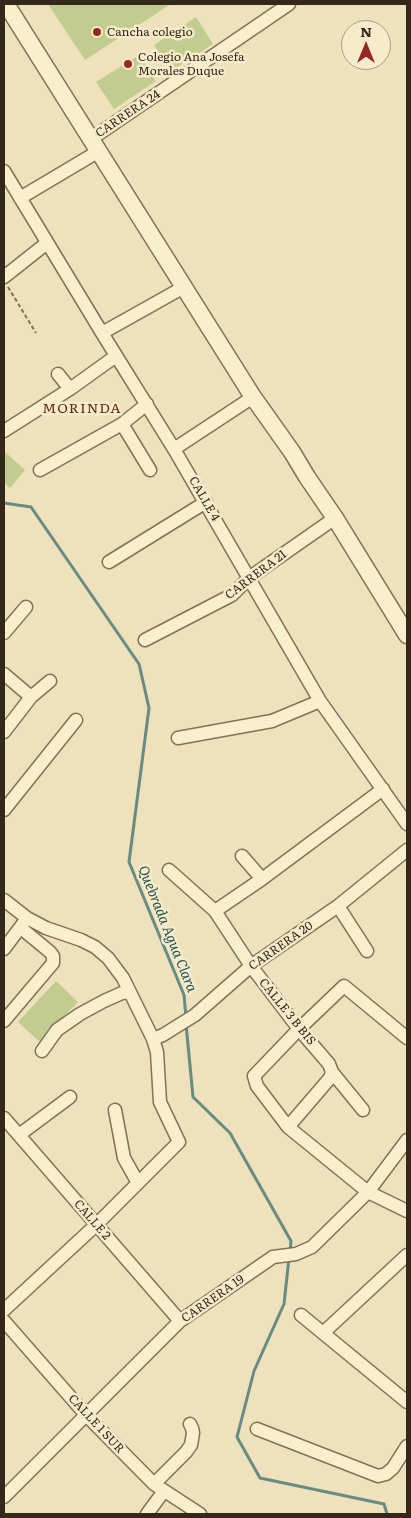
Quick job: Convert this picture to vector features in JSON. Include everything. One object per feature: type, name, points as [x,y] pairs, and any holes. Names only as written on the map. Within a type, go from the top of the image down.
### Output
[{"type":"street","points":[[6,4],[253,397],[335,518],[407,635]]},
{"type":"street","name":"CARRERA 24","points":[[20,198],[289,4]]},
{"type":"street","name":"CALLE 4","points":[[4,171],[206,502],[320,701],[407,824]]},
{"type":"street","points":[[4,279],[47,243]]},
{"type":"street","points":[[102,333],[184,288]]},
{"type":"street","points":[[4,431],[70,389],[116,356]]},
{"type":"street","points":[[58,374],[70,389]]},
{"type":"street","points":[[174,449],[253,397]]},
{"type":"street","points":[[40,470],[122,424],[147,404]]},
{"type":"street","points":[[122,424],[150,470]]},
{"type":"street","points":[[108,562],[206,502]]},
{"type":"street","name":"CARRERA 21","points":[[145,640],[232,595],[249,578],[335,518]]},
{"type":"street","points":[[4,633],[26,607]]},
{"type":"street","points":[[4,674],[31,697]]},
{"type":"street","points":[[4,732],[31,697],[50,681]]},
{"type":"street","points":[[178,738],[272,721],[320,701]]},
{"type":"street","points":[[4,808],[76,720]]},
{"type":"street","points":[[215,911],[262,879],[383,790]]},
{"type":"street","name":"CARRERA 20","points":[[158,1037],[195,1015],[250,966],[338,906],[407,850]]},
{"type":"street","points":[[242,856],[262,879]]},
{"type":"street","name":"CALLE 3 B BIS","points":[[170,870],[215,911],[250,966],[329,1064],[332,1072],[364,1110]]},
{"type":"street","points":[[4,900],[53,956],[53,963],[4,1021]]},
{"type":"street","points":[[338,906],[368,951]]},
{"type":"street","points":[[4,949],[24,923]]},
{"type":"street","points":[[4,1310],[96,1225],[179,1142],[160,1102],[158,1037],[123,978],[108,958],[95,947],[46,928],[24,923]]},
{"type":"street","points":[[407,1038],[344,986],[254,1076],[257,1086],[288,1127],[368,1192],[407,1211]]},
{"type":"street","points":[[42,1051],[57,1030],[80,1014],[122,993],[130,992]]},
{"type":"street","points":[[288,1127],[330,1078],[332,1072]]},
{"type":"street","points":[[19,1135],[70,1097]]},
{"type":"street","points":[[115,1110],[124,1158],[138,1183]]},
{"type":"street","name":"CALLE 2","points":[[4,1118],[180,1321]]},
{"type":"street","name":"CARRERA 19","points":[[4,1497],[180,1321],[273,1257],[296,1254],[312,1246],[368,1192],[407,1140]]},
{"type":"street","points":[[323,1333],[407,1255]]},
{"type":"street","points":[[301,1315],[407,1402]]},
{"type":"street","name":"CALLE 1 SUR","points":[[4,1321],[87,1416],[159,1487],[200,1514]]},
{"type":"street","points":[[148,1514],[159,1487],[191,1445],[193,1433],[190,1424]]},
{"type":"street","points":[[257,1430],[378,1476],[386,1474],[393,1468],[407,1446]]},
{"type":"path","points":[[4,279],[36,333]]},
{"type":"green space","name":"Cancha colegio","points":[[48,4],[171,4],[85,60]]},
{"type":"green space","name":"Cancha colegio","points":[[196,17],[213,44],[171,71],[154,45]]},
{"type":"green space","name":"Cancha colegio","points":[[139,55],[156,81],[114,109],[96,82]]},
{"type":"green space","points":[[4,451],[25,470],[10,488],[4,483]]},
{"type":"green space","points":[[56,981],[78,1002],[40,1042],[18,1022]]},
{"type":"waterway","name":"Quebrada Agua Clara","points":[[4,503],[31,507],[139,664],[149,708],[129,862],[184,995],[186,1017]]},
{"type":"waterway","name":"Quebrada Agua Clara","points":[[186,1024],[193,1097],[230,1133],[291,1241],[290,1252]]},
{"type":"waterway","name":"Quebrada Agua Clara","points":[[289,1258],[284,1304],[254,1371],[237,1437],[260,1478],[384,1504],[387,1514]]},
{"type":"place","name":"Cancha colegio","points":[[97,32]]},
{"type":"place","name":"Colegio Ana Josefa Morales Duque","points":[[128,64]]},
{"type":"district","name":"MORINDA","points":[[82,409]]}]
